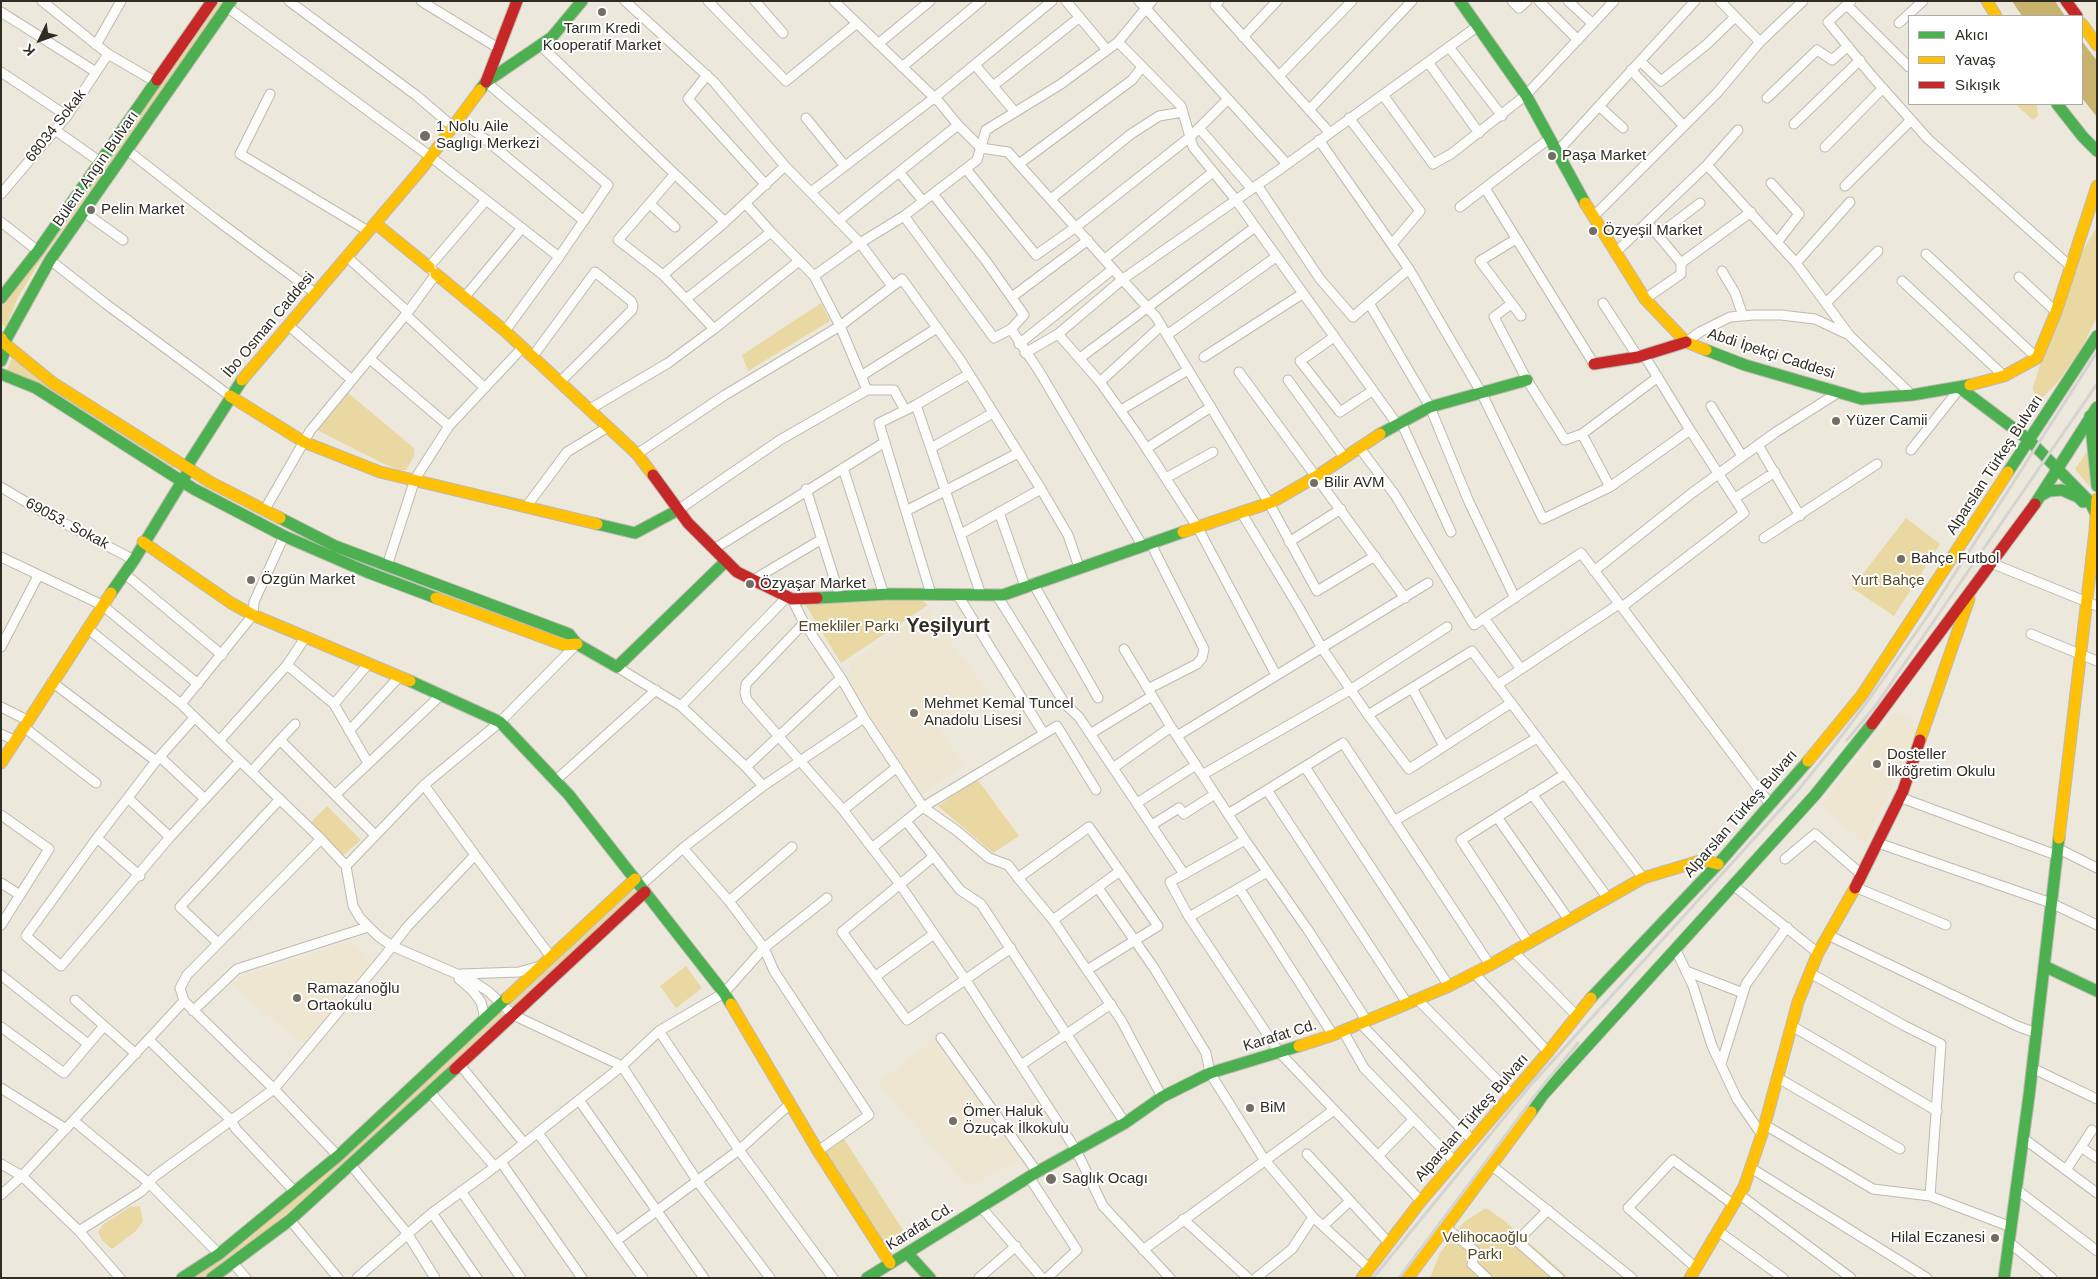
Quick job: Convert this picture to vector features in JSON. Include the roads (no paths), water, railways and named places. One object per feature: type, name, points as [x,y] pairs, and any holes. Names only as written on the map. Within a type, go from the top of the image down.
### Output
[{"type":"main road","name":"Bülent Angın Bulvarı","points":[[1,298],[38,251],[212,1]]},
{"type":"main road","points":[[486,82],[518,1]]},
{"type":"main road","name":"İbo Osman Caddesi","points":[[1,763],[102,605],[134,560],[143,542],[189,470],[189,463],[247,372],[431,157],[486,82],[552,37],[582,1]]},
{"type":"main road","name":"Abdi İpekçi Caddesi","points":[[1460,1],[1526,95],[1614,253],[1645,299],[1686,342],[1745,365],[1862,399],[1912,396],[1960,388],[2004,376],[2038,358]]},
{"type":"main road","points":[[1987,1],[1995,15]]},
{"type":"main road","points":[[2066,1],[2075,15]]},
{"type":"main road","name":"Bülent Angın Bulvarı","points":[[1,361],[5,352],[2,341],[50,260],[229,4]]},
{"type":"main road","points":[[2083,25],[2097,45]]},
{"type":"main road","points":[[2058,105],[2083,137],[2097,151]]},
{"type":"main road","points":[[2038,358],[2056,312],[2097,186]]},
{"type":"main road","points":[[372,227],[432,270],[561,380],[637,454],[688,523],[737,572],[789,598],[1003,594],[1079,566],[1269,503],[1317,476],[1359,447],[1399,423],[1430,407],[1527,380]]},
{"type":"main road","name":"Alparslan Türkeş Bulvarı","points":[[1362,1278],[1421,1201],[1577,1016],[1794,779],[1862,695],[2097,336]]},
{"type":"main road","points":[[2,341],[53,383],[189,470],[264,511],[335,546],[550,626],[568,634],[577,644],[617,667],[726,561]]},
{"type":"main road","points":[[1594,364],[1641,356],[1686,342]]},
{"type":"main road","points":[[1,374],[36,388],[182,481],[284,536],[366,572],[534,634],[564,645],[577,644]]},
{"type":"main road","points":[[1960,388],[2029,440],[2090,502],[2095,512]]},
{"type":"main road","points":[[230,396],[304,442],[380,472],[635,533],[678,510]]},
{"type":"main road","points":[[2093,411],[2097,486]]},
{"type":"main road","points":[[1409,1277],[1543,1095],[1815,795],[1885,708],[2040,496],[2093,411]]},
{"type":"main road","points":[[2040,496],[2050,491],[2062,490],[2078,497],[2095,512]]},
{"type":"main road","points":[[2004,1278],[2032,1068],[2080,653],[2091,604],[2097,499]]},
{"type":"main road","points":[[143,542],[231,603],[252,615],[369,663],[500,722],[569,795],[724,993],[818,1151],[890,1263]]},
{"type":"main road","points":[[1695,1274],[1737,1200],[1751,1168],[1798,1002],[1818,953],[1862,875],[1900,797],[1972,590]]},
{"type":"main road","name":"Karafat Cd.","points":[[866,1278],[908,1254],[1033,1174],[1125,1123],[1162,1097],[1210,1073],[1338,1033],[1449,986],[1490,965],[1643,878],[1702,860],[1718,864]]},
{"type":"main road","points":[[182,1278],[219,1254],[338,1156],[551,957],[640,886]]},
{"type":"main road","points":[[212,1278],[290,1220],[351,1165],[513,1015],[640,886]]},
{"type":"main road","points":[[2044,966],[2097,991]]},
{"type":"main road","points":[[908,1254],[928,1277]]},
{"type":"street","points":[[42,1],[108,54],[156,82]]},
{"type":"street","points":[[96,45],[120,1]]},
{"type":"street","points":[[290,1],[455,123],[485,139],[584,220]]},
{"type":"street","points":[[421,1],[498,48]]},
{"type":"street","points":[[626,1],[707,76],[785,166],[860,243],[892,286]]},
{"type":"street","points":[[708,1],[786,81],[856,23]]},
{"type":"street","points":[[755,1],[783,33]]},
{"type":"street","points":[[834,1],[934,98],[981,148],[1008,152],[1147,307],[1161,326],[1269,503],[1317,590],[1374,556]]},
{"type":"street","points":[[878,44],[930,1]]},
{"type":"street","points":[[902,67],[981,1]]},
{"type":"street","points":[[811,192],[934,98],[1052,1]]},
{"type":"street","points":[[1066,1],[1107,50]]},
{"type":"street","points":[[1138,1],[1149,5],[1228,99],[1287,164]]},
{"type":"street","points":[[1219,1],[1215,5],[1330,133]]},
{"type":"street","points":[[1243,37],[1277,1]]},
{"type":"street","points":[[1309,110],[1412,1]]},
{"type":"street","points":[[1512,1],[1519,8],[1526,1]]},
{"type":"street","points":[[1539,1],[1578,40]]},
{"type":"street","points":[[1568,1],[1593,24]]},
{"type":"street","points":[[1383,94],[1433,164],[1451,154],[1502,116],[1526,95],[1614,1]]},
{"type":"street","points":[[1557,152],[1695,1]]},
{"type":"street","points":[[1720,1],[1760,42]]},
{"type":"street","points":[[1593,217],[1717,93],[1760,42],[1803,1]]},
{"type":"street","points":[[1899,23],[1922,1]]},
{"type":"street","points":[[1278,76],[1347,3]]},
{"type":"street","points":[[1908,66],[1849,3],[1828,22],[1928,139],[2070,266]]},
{"type":"street","points":[[229,4],[559,257]]},
{"type":"street","points":[[814,276],[860,243],[904,216],[978,160],[986,130],[1061,84],[1118,42],[1149,5]]},
{"type":"street","points":[[1,12],[96,72]]},
{"type":"street","points":[[1640,61],[1661,81],[1706,45],[1735,16]]},
{"type":"street","points":[[993,86],[1080,17]]},
{"type":"street","points":[[1026,353],[1058,334],[1123,279],[1255,187],[1478,26]]},
{"type":"street","points":[[1118,42],[1181,106],[1193,147],[1236,200],[1372,391],[1399,423],[1451,532]]},
{"type":"street","points":[[540,45],[725,222]]},
{"type":"street","points":[[1767,98],[1817,50],[1832,60],[1848,46]]},
{"type":"street","points":[[1449,47],[1502,116]]},
{"type":"street","name":"68034 Sokak","points":[[1,194],[67,116],[108,54]]},
{"type":"street","points":[[1794,124],[1860,60]]},
{"type":"street","points":[[1428,62],[1479,133]]},
{"type":"street","points":[[975,65],[1015,112]]},
{"type":"street","points":[[1019,164],[1132,80],[1142,67]]},
{"type":"street","points":[[1632,70],[1684,126]]},
{"type":"street","points":[[1,72],[67,116]]},
{"type":"street","points":[[707,76],[688,99],[766,185]]},
{"type":"street","points":[[486,82],[608,185],[505,331]]},
{"type":"street","points":[[1825,147],[1883,88]]},
{"type":"street","points":[[270,94],[240,154],[372,227]]},
{"type":"street","points":[[966,169],[1036,255],[1076,227],[1190,138],[1228,99]]},
{"type":"street","points":[[1599,106],[1624,128]]},
{"type":"street","points":[[1051,199],[1130,134],[1159,116],[1183,112]]},
{"type":"street","points":[[806,118],[845,166]]},
{"type":"street","points":[[1350,118],[1420,211],[1393,243]]},
{"type":"street","points":[[1844,186],[1911,120]]},
{"type":"street","points":[[838,220],[958,125]]},
{"type":"street","points":[[1200,128],[1255,187],[1320,279],[1353,317],[1409,269]]},
{"type":"street","points":[[55,130],[100,161]]},
{"type":"street","points":[[1614,253],[1707,165],[1738,130]]},
{"type":"street","points":[[1460,207],[1550,138]]},
{"type":"street","points":[[1319,140],[1393,243],[1409,269],[1481,392],[1543,519],[1610,487],[1690,430]]},
{"type":"street","points":[[128,150],[214,218],[315,293]]},
{"type":"street","points":[[1707,165],[1778,241],[1850,336],[1912,396]]},
{"type":"street","points":[[663,275],[746,204],[785,166]]},
{"type":"street","points":[[898,172],[923,201]]},
{"type":"street","points":[[1105,259],[1213,172]]},
{"type":"street","points":[[674,175],[618,240],[663,275],[714,329]]},
{"type":"street","points":[[1771,183],[1798,214],[1778,241]]},
{"type":"street","points":[[1485,188],[1594,364]]},
{"type":"street","points":[[904,216],[994,338],[1011,329],[1024,315],[986,261],[932,194]]},
{"type":"street","points":[[264,511],[310,431],[407,313],[432,270],[486,200]]},
{"type":"street","points":[[1796,263],[1850,202]]},
{"type":"street","points":[[1658,235],[1700,203]]},
{"type":"street","points":[[650,204],[675,227]]},
{"type":"street","points":[[746,204],[770,232],[814,276],[840,326],[867,390]]},
{"type":"street","points":[[84,212],[123,240]]},
{"type":"street","points":[[1681,262],[1751,212]]},
{"type":"street","points":[[1,222],[38,251]]},
{"type":"street","points":[[1645,299],[1681,274],[1681,262],[1647,222]]},
{"type":"street","points":[[1080,358],[1255,227]]},
{"type":"street","points":[[464,298],[522,228]]},
{"type":"street","points":[[686,299],[770,232]]},
{"type":"street","points":[[1516,239],[1480,261],[1521,316]]},
{"type":"street","points":[[1012,297],[1088,240]]},
{"type":"street","points":[[1826,303],[1878,251]]},
{"type":"street","points":[[1926,254],[2038,358]]},
{"type":"street","points":[[346,256],[485,388]]},
{"type":"street","points":[[1167,336],[1276,257]]},
{"type":"street","points":[[50,260],[230,396]]},
{"type":"street","points":[[590,409],[668,363],[799,261]]},
{"type":"street","points":[[1019,344],[1113,268]]},
{"type":"street","points":[[1722,271],[1735,292],[1743,316]]},
{"type":"street","points":[[533,356],[595,272],[631,301],[632,310],[561,380]]},
{"type":"street","points":[[2019,277],[2056,312]]},
{"type":"street","points":[[637,454],[725,395],[840,326],[902,279],[969,374],[1041,488],[1068,535],[1079,566]]},
{"type":"street","points":[[1902,281],[2004,376]]},
{"type":"street","points":[[1204,356],[1302,294]]},
{"type":"street","points":[[1369,303],[1430,407],[1469,502],[1515,598]]},
{"type":"street","points":[[1497,685],[1620,605],[1744,513],[1658,377],[1603,303]]},
{"type":"street","points":[[1512,304],[1494,317],[1527,380],[1565,440],[1582,434],[1658,377]]},
{"type":"street","points":[[1686,342],[1700,332],[1730,317],[1743,316],[1781,315],[1815,319],[1850,336]]},
{"type":"street","points":[[288,325],[352,380]]},
{"type":"street","points":[[1100,382],[1161,326]]},
{"type":"street","points":[[861,376],[937,328]]},
{"type":"street","points":[[1011,329],[1146,544],[1204,649],[1202,658],[1197,664],[1150,692],[1090,734]]},
{"type":"street","points":[[1058,334],[1100,382],[1147,448],[1198,528],[1276,675]]},
{"type":"street","points":[[1334,337],[1300,361],[1340,412],[1372,391]]},
{"type":"street","points":[[387,566],[415,479],[448,426],[523,347]]},
{"type":"street","points":[[370,359],[448,426]]},
{"type":"street","points":[[1121,410],[1188,370]]},
{"type":"street","points":[[1239,372],[1405,598]]},
{"type":"street","points":[[931,594],[879,424],[969,374]]},
{"type":"street","points":[[1288,380],[1344,457]]},
{"type":"street","points":[[1911,450],[1960,388]]},
{"type":"street","points":[[678,510],[780,440],[867,390],[894,390],[905,410]]},
{"type":"street","points":[[1594,571],[1742,456],[1839,392]]},
{"type":"street","points":[[916,405],[981,594]]},
{"type":"street","points":[[1711,406],[1742,456]]},
{"type":"street","points":[[1147,448],[1211,407]]},
{"type":"street","points":[[931,448],[993,413]]},
{"type":"street","points":[[526,507],[566,452],[608,427]]},
{"type":"street","points":[[1582,434],[1610,487]]},
{"type":"street","points":[[714,549],[806,489],[885,442]]},
{"type":"street","points":[[1758,445],[1800,516]]},
{"type":"street","points":[[1359,447],[1395,495],[1474,625],[1581,554],[1770,804]]},
{"type":"street","points":[[1166,478],[1213,452]]},
{"type":"street","points":[[906,511],[1018,453]]},
{"type":"street","points":[[1764,538],[1877,464]]},
{"type":"street","points":[[843,468],[884,595]]},
{"type":"street","points":[[1735,498],[1775,472]]},
{"type":"street","name":"69053. Sokak","points":[[1,487],[41,511],[134,560]]},
{"type":"street","points":[[961,534],[1041,488]]},
{"type":"street","points":[[806,489],[840,597]]},
{"type":"street","points":[[1290,542],[1341,509]]},
{"type":"street","points":[[999,512],[1029,585],[1098,698]]},
{"type":"street","points":[[1241,512],[1322,648],[1368,716],[1409,769],[1511,703]]},
{"type":"street","points":[[181,704],[252,615],[254,602],[284,536]]},
{"type":"street","points":[[753,580],[822,539]]},
{"type":"street","points":[[1,557],[102,605],[198,684]]},
{"type":"street","points":[[1992,563],[2091,604]]},
{"type":"street","points":[[125,574],[222,654]]},
{"type":"street","points":[[1,647],[38,576]]},
{"type":"street","points":[[1177,736],[1428,583]]},
{"type":"street","points":[[958,594],[1044,734]]},
{"type":"street","points":[[996,594],[1065,704],[1079,717],[1184,874]]},
{"type":"street","points":[[681,706],[789,598],[841,678],[864,718],[923,807],[957,831],[989,858],[1008,865],[1053,920],[1121,1020],[1162,1097]]},
{"type":"street","points":[[1484,618],[1521,669]]},
{"type":"street","points":[[804,623],[746,684],[745,693],[747,700],[842,810],[899,883],[965,979],[1076,1150],[1103,1206],[1170,1278]]},
{"type":"street","points":[[1202,775],[1350,690],[1447,627]]},
{"type":"street","points":[[87,628],[181,704],[321,839],[346,866],[353,906],[368,927],[392,946],[483,988],[513,1015],[622,1066],[698,1182],[770,1278]]},
{"type":"street","points":[[2031,634],[2097,661]]},
{"type":"street","points":[[219,741],[287,665],[306,638]]},
{"type":"street","points":[[346,866],[424,785],[500,722],[577,644]]},
{"type":"street","points":[[1124,650],[1171,727],[1364,1023],[1472,1140]]},
{"type":"street","points":[[1368,716],[1472,651],[1643,878]]},
{"type":"street","points":[[334,704],[369,663]]},
{"type":"street","points":[[287,665],[334,704],[368,762]]},
{"type":"street","points":[[617,667],[681,706],[746,767],[763,786]]},
{"type":"street","points":[[349,730],[399,677]]},
{"type":"street","points":[[746,767],[780,738],[841,678]]},
{"type":"street","points":[[52,682],[158,759],[206,799]]},
{"type":"street","points":[[1412,688],[1444,746]]},
{"type":"street","points":[[555,781],[656,690]]},
{"type":"street","points":[[335,795],[441,695]]},
{"type":"street","points":[[1,707],[27,725],[96,783]]},
{"type":"street","points":[[194,718],[158,759],[97,838],[26,936],[62,966],[140,876],[170,837],[240,761]]},
{"type":"street","points":[[640,886],[682,848],[763,786],[864,718]]},
{"type":"street","points":[[252,771],[295,724]]},
{"type":"street","points":[[872,848],[923,807],[1056,726],[1096,790]]},
{"type":"street","points":[[1113,768],[1171,727]]},
{"type":"street","points":[[1,734],[16,741]]},
{"type":"street","points":[[1394,821],[1537,738]]},
{"type":"street","points":[[280,740],[376,835]]},
{"type":"street","points":[[1228,814],[1343,743],[1490,965]]},
{"type":"street","points":[[1137,803],[1196,765]]},
{"type":"street","points":[[1305,766],[1449,986]]},
{"type":"street","points":[[842,810],[897,767]]},
{"type":"street","points":[[1528,942],[1461,840],[1565,774]]},
{"type":"street","points":[[424,785],[551,957]]},
{"type":"street","points":[[1267,790],[1412,1001],[1511,1094]]},
{"type":"street","points":[[1155,823],[1179,808],[1184,814],[1215,794]]},
{"type":"street","points":[[1532,794],[1607,897]]},
{"type":"street","points":[[1900,797],[2097,868]]},
{"type":"street","points":[[129,798],[170,837]]},
{"type":"street","points":[[218,942],[180,907],[280,799]]},
{"type":"street","points":[[1,815],[49,849],[1,925]]},
{"type":"street","points":[[1497,817],[1569,920]]},
{"type":"street","points":[[906,821],[960,890],[981,904],[1125,1123]]},
{"type":"street","points":[[1018,878],[1089,827],[1158,926],[1087,970]]},
{"type":"street","points":[[1784,859],[1815,834],[1862,875]]},
{"type":"street","points":[[97,838],[140,876]]},
{"type":"street","points":[[321,839],[187,974],[180,988],[184,1001],[193,1011],[274,1089],[338,1156]]},
{"type":"street","points":[[1245,840],[1170,882],[1189,918],[1279,1052],[1421,1201]]},
{"type":"street","points":[[1878,843],[2051,903],[2097,924]]},
{"type":"street","points":[[682,848],[729,901],[764,948],[774,971],[869,1115],[818,1151]]},
{"type":"street","points":[[729,901],[792,848]]},
{"type":"street","points":[[79,1231],[142,1191],[155,1176],[274,1089],[407,927],[475,855]]},
{"type":"street","points":[[933,857],[899,883],[842,932],[907,1020],[1011,948]]},
{"type":"street","points":[[1053,920],[1120,871]]},
{"type":"street","points":[[1189,918],[1267,872]]},
{"type":"street","points":[[1,883],[20,895]]},
{"type":"street","points":[[1733,885],[1818,953]]},
{"type":"street","points":[[1855,887],[1946,925]]},
{"type":"street","points":[[1098,888],[1154,968],[1206,1053],[1210,1073],[1264,1159],[1313,1217],[1369,1268]]},
{"type":"street","points":[[1239,888],[1364,1068],[1454,1161]]},
{"type":"street","points":[[356,1278],[432,1212],[538,1133],[622,1066],[660,1031],[724,993],[764,948],[828,898]]},
{"type":"street","points":[[193,1011],[237,968],[368,927]]},
{"type":"street","points":[[1721,1064],[1746,984],[1787,927]]},
{"type":"street","points":[[876,976],[934,934]]},
{"type":"street","points":[[1828,935],[2036,1033]]},
{"type":"street","points":[[1675,948],[1686,971],[1721,1064],[1737,1099],[1763,1130],[1873,1189],[1930,1196],[2011,1227]]},
{"type":"street","points":[[1513,951],[1577,1016]]},
{"type":"street","points":[[453,974],[512,973],[542,966]]},
{"type":"street","points":[[1686,971],[1743,994]]},
{"type":"street","points":[[1474,973],[1548,1052]]},
{"type":"street","points":[[453,974],[472,990],[481,1002],[484,1014],[483,1021]]},
{"type":"street","points":[[1810,974],[1942,1044],[1930,1196]]},
{"type":"street","points":[[1,975],[88,1044]]},
{"type":"street","points":[[75,1000],[136,1054]]},
{"type":"street","points":[[1,1195],[22,1176],[74,1121],[184,1001]]},
{"type":"street","points":[[1021,1065],[1068,1035],[1110,1004]]},
{"type":"street","points":[[1,1027],[64,1073],[104,1026]]},
{"type":"street","points":[[1792,1026],[1936,1111]]},
{"type":"street","points":[[660,1031],[739,1150],[833,1278]]},
{"type":"street","points":[[941,1038],[1033,1174],[1077,1250],[1048,1278]]},
{"type":"street","points":[[149,1040],[231,1120],[236,1129],[295,1192]]},
{"type":"street","points":[[460,1065],[524,1143]]},
{"type":"street","points":[[2032,1068],[2097,1099]]},
{"type":"street","points":[[1778,1078],[1900,1149]]},
{"type":"street","points":[[1,1088],[66,1129]]},
{"type":"street","points":[[430,1092],[498,1164],[582,1278]]},
{"type":"street","points":[[579,1100],[704,1278]]},
{"type":"street","points":[[616,1241],[739,1150],[790,1104]]},
{"type":"street","points":[[1142,1250],[1264,1159],[1334,1110]]},
{"type":"street","points":[[1378,1156],[1413,1120]]},
{"type":"street","points":[[74,1121],[149,1183],[219,1254]]},
{"type":"street","points":[[2066,1170],[2092,1130]]},
{"type":"street","points":[[538,1133],[643,1278]]},
{"type":"street","points":[[2023,1138],[2097,1193]]},
{"type":"street","points":[[2081,1148],[2097,1158]]},
{"type":"street","points":[[1307,1154],[1349,1202],[1388,1242]]},
{"type":"street","points":[[1695,1274],[1628,1208],[1673,1160],[1737,1200],[1850,1278]]},
{"type":"street","points":[[1,1164],[22,1176],[79,1231],[120,1278]]},
{"type":"street","points":[[351,1165],[407,1233],[435,1278]]},
{"type":"street","points":[[1492,1165],[1632,1278]]},
{"type":"street","points":[[1751,1168],[1927,1278]]},
{"type":"street","points":[[2016,1189],[2097,1250]]},
{"type":"street","points":[[461,1191],[521,1278]]},
{"type":"street","points":[[1322,1226],[1349,1202]]},
{"type":"street","points":[[981,1206],[1042,1278]]},
{"type":"street","points":[[1548,1210],[1517,1241],[1559,1278]]},
{"type":"street","points":[[432,1212],[477,1278]]},
{"type":"street","points":[[1256,1278],[1292,1249],[1313,1217]]},
{"type":"street","points":[[1183,1219],[1248,1278]]},
{"type":"street","points":[[290,1220],[338,1278]]},
{"type":"street","points":[[1445,1227],[1476,1251],[1472,1264],[1487,1278]]},
{"type":"street","points":[[1718,1231],[1783,1278]]},
{"type":"street","points":[[2009,1242],[2052,1278]]},
{"type":"street","points":[[979,1278],[1016,1246]]},
{"type":"street","points":[[233,1263],[246,1278]]},
{"type":"railway","points":[[1373,1278],[1529,1087],[1799,789],[1833,747],[1929,614],[2097,352]]},
{"type":"railway","points":[[1847,740],[1876,705],[2097,384]]},
{"type":"railway","points":[[1399,1278],[1537,1093],[1578,1043]]},
{"type":"place","name":"Tarım Kredi Kooperatif Market","points":[[602,12]]},
{"type":"place","name":"1 Nolu Aile Saglıgı Merkezi","points":[[425,136]]},
{"type":"place","name":"Paşa Market","points":[[1552,156]]},
{"type":"place","name":"Pelin Market","points":[[91,210]]},
{"type":"place","name":"Özyeşil Market","points":[[1593,231]]},
{"type":"place","name":"Yüzer Camii","points":[[1836,421]]},
{"type":"place","name":"Bilir AVM","points":[[1314,483]]},
{"type":"place","name":"Bahçe Futbol","points":[[1901,559]]},
{"type":"place","name":"Özgün Market","points":[[251,580]]},
{"type":"place","name":"Özyaşar Market","points":[[750,584]]},
{"type":"place","name":"Mehmet Kemal Tuncel Anadolu Lisesi","points":[[914,713]]},
{"type":"place","name":"Dosteller İlköğretim Okulu","points":[[1877,764]]},
{"type":"place","name":"Ramazanoğlu Ortaokulu","points":[[297,998]]},
{"type":"place","name":"BiM","points":[[1250,1108]]},
{"type":"place","name":"Ömer Haluk Özuçak İlkokulu","points":[[953,1121]]},
{"type":"place","name":"Saglık Ocagı","points":[[1051,1179]]},
{"type":"place","name":"Hilal Eczanesi","points":[[1995,1238]]},
{"type":"district","name":"Yeşilyurt","points":[[948,626]]},
{"type":"park label","name":"Yurt Bahçe","points":[[1888,581]]},
{"type":"park label","name":"Emekliler Parkı","points":[[849,627]]},
{"type":"park label","name":"Velihocaoğlu Parkı","points":[[1485,1246]]}]
